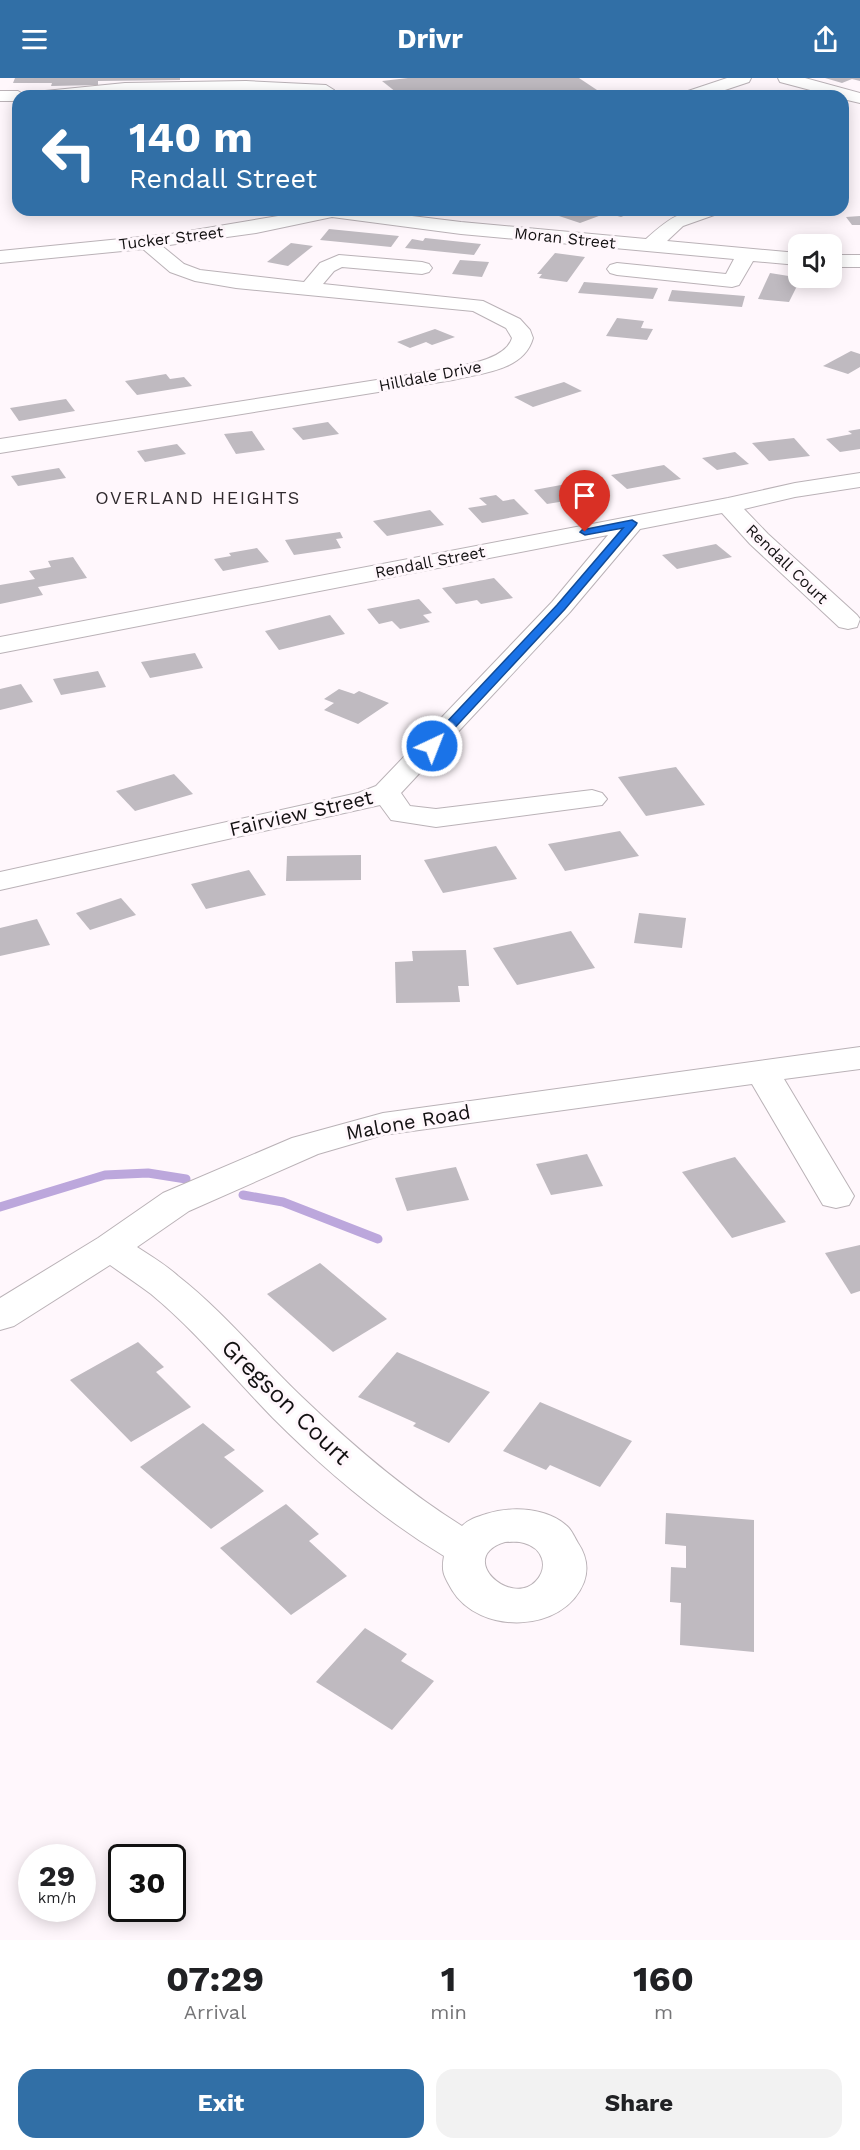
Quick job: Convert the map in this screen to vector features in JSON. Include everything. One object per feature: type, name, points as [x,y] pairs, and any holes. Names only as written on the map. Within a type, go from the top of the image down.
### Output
[{"type":"street","points":[[683,78],[704,90]]},
{"type":"street","points":[[716,90],[743,78]]},
{"type":"street","points":[[786,78],[830,90]]},
{"type":"street","points":[[113,90],[246,86],[325,88]]},
{"type":"street","points":[[817,90],[823,88]]},
{"type":"street","name":"Tucker Street","points":[[0,257],[147,242],[242,229],[311,216]]},
{"type":"street","name":"Moran Street","points":[[373,216],[461,228],[788,258]]},
{"type":"street","points":[[650,246],[676,222],[693,216]]},
{"type":"street","name":"Hilldale Drive","points":[[0,446],[200,412],[449,375],[509,357],[520,348],[521,335],[512,320],[500,312],[476,305],[236,282],[195,275],[177,268],[147,242]]},
{"type":"street","points":[[617,270],[732,281],[746,255]]},
{"type":"street","points":[[309,289],[327,267],[339,261],[422,267]]},
{"type":"street","points":[[842,261],[860,261]]},
{"type":"street","name":"Rendall Street","points":[[0,645],[728,505],[795,490],[860,480]]},
{"type":"street","name":"Rendall Court","points":[[728,505],[759,539],[848,621]]},
{"type":"street","name":"Fairview Street","points":[[0,881],[367,800],[386,792],[561,607],[632,523]]},
{"type":"street","points":[[386,792],[401,814],[436,818],[592,799]]},
{"type":"street","name":"Malone Road","points":[[0,1316],[111,1248],[176,1202],[335,1136],[383,1124],[448,1114],[860,1058]]},
{"type":"street","points":[[762,1071],[836,1196]]},
{"type":"street","name":"Gregson Court","points":[[111,1248],[165,1285],[212,1329],[288,1408],[365,1478],[417,1519],[466,1549]]},
{"type":"building","points":[[15,78],[180,78],[180,80],[98,81],[98,85],[51,86],[52,83],[13,83]]},
{"type":"building","points":[[408,78],[579,78],[597,90],[393,90],[382,81]]},
{"type":"building","points":[[825,78],[860,78],[860,81],[852,79],[842,83]]},
{"type":"building","points":[[559,216],[599,216],[580,223]]},
{"type":"building","points":[[860,216],[860,225],[852,225],[846,217]]},
{"type":"building","points":[[329,229],[399,236],[391,247],[320,240]]},
{"type":"building","points":[[425,238],[481,244],[474,255],[405,248],[412,239],[423,241]]},
{"type":"building","points":[[291,243],[313,246],[288,266],[267,262]]},
{"type":"building","points":[[555,253],[585,257],[567,282],[539,278],[542,274],[537,274]]},
{"type":"building","points":[[460,260],[489,262],[482,277],[452,274]]},
{"type":"building","points":[[770,273],[788,276],[788,288],[796,288],[789,302],[758,299]]},
{"type":"building","points":[[584,282],[658,288],[653,299],[578,293]]},
{"type":"building","points":[[672,290],[745,296],[742,307],[668,301]]},
{"type":"building","points":[[617,318],[644,321],[641,328],[653,329],[647,340],[606,336]]},
{"type":"building","points":[[435,329],[455,337],[432,345],[426,342],[410,348],[397,342]]},
{"type":"building","points":[[851,351],[860,354],[860,367],[848,374],[823,366]]},
{"type":"building","points":[[166,374],[170,379],[184,377],[192,386],[137,395],[125,381]]},
{"type":"building","points":[[564,382],[582,391],[533,407],[514,397]]},
{"type":"building","points":[[66,399],[75,411],[19,421],[10,408]]},
{"type":"building","points":[[328,422],[339,434],[303,440],[292,428]]},
{"type":"building","points":[[860,429],[860,449],[840,452],[826,439],[852,434],[848,431]]},
{"type":"building","points":[[252,431],[265,450],[236,454],[224,434]]},
{"type":"building","points":[[794,438],[810,456],[769,461],[752,443]]},
{"type":"building","points":[[177,444],[186,454],[145,462],[137,451]]},
{"type":"building","points":[[735,452],[749,464],[717,470],[702,458]]},
{"type":"building","points":[[664,465],[681,479],[627,489],[611,475]]},
{"type":"building","points":[[59,468],[66,478],[18,486],[11,476]]},
{"type":"building","points":[[588,480],[602,495],[547,504],[534,490]]},
{"type":"building","points":[[496,495],[503,501],[514,499],[529,514],[482,523],[468,508],[487,505],[479,498]]},
{"type":"building","points":[[430,510],[444,525],[387,536],[373,521]]},
{"type":"building","points":[[340,532],[343,538],[336,539],[341,548],[294,555],[285,540]]},
{"type":"building","points":[[716,544],[732,557],[677,569],[662,555]]},
{"type":"building","points":[[257,548],[269,562],[223,571],[214,559],[231,556],[229,553]]},
{"type":"building","points":[[73,557],[87,578],[38,587],[43,595],[0,604],[0,585],[35,579],[29,571],[51,567],[48,561]]},
{"type":"building","points":[[494,578],[513,598],[481,604],[477,600],[456,604],[442,588]]},
{"type":"building","points":[[419,599],[432,613],[423,615],[430,622],[400,629],[392,621],[379,624],[367,609]]},
{"type":"building","points":[[330,615],[345,634],[279,650],[265,631]]},
{"type":"building","points":[[195,653],[203,668],[150,678],[141,662]]},
{"type":"building","points":[[98,671],[106,687],[61,695],[53,679]]},
{"type":"building","points":[[21,684],[33,702],[0,710],[0,689]]},
{"type":"building","points":[[339,689],[354,694],[359,691],[389,703],[358,724],[324,710],[334,703],[324,699]]},
{"type":"building","points":[[676,767],[705,805],[646,816],[618,777]]},
{"type":"building","points":[[174,774],[193,794],[135,811],[116,791]]},
{"type":"building","points":[[620,831],[639,856],[565,871],[548,844]]},
{"type":"building","points":[[496,846],[517,879],[443,893],[424,860]]},
{"type":"building","points":[[361,855],[361,880],[286,881],[287,856]]},
{"type":"building","points":[[249,870],[266,895],[206,909],[191,884]]},
{"type":"building","points":[[121,898],[136,915],[90,930],[76,913]]},
{"type":"building","points":[[639,913],[686,918],[682,948],[634,943]]},
{"type":"building","points":[[37,919],[50,945],[0,956],[0,928]]},
{"type":"building","points":[[571,931],[595,968],[517,985],[493,948]]},
{"type":"building","points":[[466,950],[469,986],[458,986],[460,1002],[396,1003],[395,962],[413,961],[412,951]]},
{"type":"building","points":[[587,1154],[603,1186],[551,1195],[536,1164]]},
{"type":"building","points":[[735,1157],[786,1222],[732,1238],[682,1172]]},
{"type":"building","points":[[456,1167],[469,1200],[407,1211],[395,1178]]},
{"type":"building","points":[[860,1245],[860,1291],[851,1294],[825,1253]]},
{"type":"building","points":[[320,1263],[387,1319],[333,1352],[267,1294]]},
{"type":"building","points":[[138,1342],[164,1367],[156,1372],[191,1407],[131,1442],[70,1380]]},
{"type":"building","points":[[397,1352],[490,1392],[449,1443],[413,1426],[416,1423],[358,1397]]},
{"type":"building","points":[[540,1402],[632,1441],[600,1487],[550,1465],[546,1470],[503,1451]]},
{"type":"building","points":[[203,1423],[235,1450],[224,1457],[264,1491],[211,1529],[140,1467]]},
{"type":"building","points":[[286,1504],[319,1534],[309,1541],[347,1576],[291,1615],[220,1548]]},
{"type":"building","points":[[666,1513],[754,1520],[754,1652],[680,1645],[681,1603],[670,1602],[671,1567],[686,1568],[686,1546],[665,1544]]},
{"type":"building","points":[[365,1628],[407,1654],[401,1661],[434,1681],[392,1730],[316,1682]]},
{"type":"waterway","points":[[0,1207],[105,1175],[148,1173],[186,1179]]},
{"type":"waterway","points":[[243,1195],[283,1202],[378,1239]]},
{"type":"district","name":"OVERLAND HEIGHTS","points":[[198,497]]},
{"type":"route","points":[[432,746],[561,607],[632,523],[585,532]]}]
